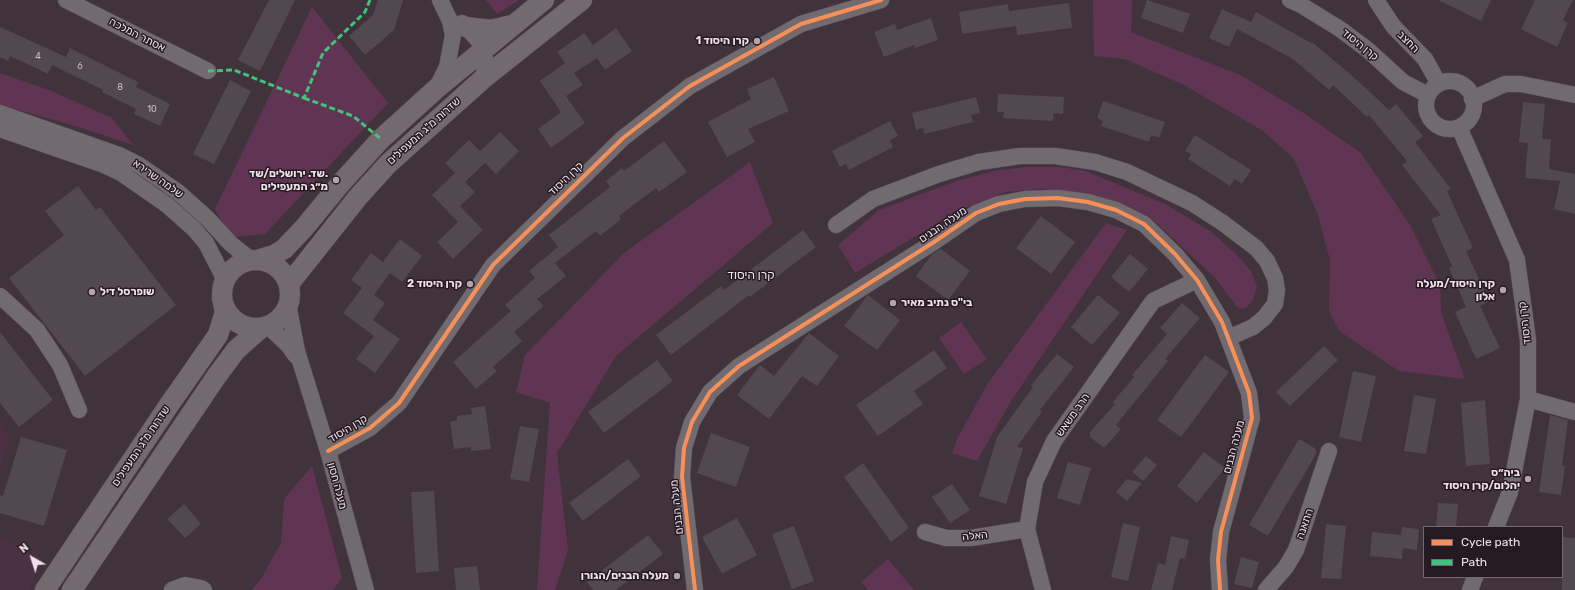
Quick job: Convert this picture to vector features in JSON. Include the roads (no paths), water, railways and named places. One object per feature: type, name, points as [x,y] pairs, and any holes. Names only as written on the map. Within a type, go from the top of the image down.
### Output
[{"type":"main road","name":"שדרות מ\"ג המעפילים","points":[[254,260],[274,255],[284,249],[304,228],[372,148],[436,89],[544,0]]},
{"type":"main road","name":"שדרות מ\"ג המעפילים","points":[[289,284],[358,197],[388,164],[484,78],[582,0]]},
{"type":"main road","points":[[466,27],[491,30],[512,25]]},
{"type":"main road","points":[[254,260],[269,263],[280,270],[289,284],[290,294],[284,314],[276,321],[264,327],[245,326],[231,318],[225,309],[223,289],[236,267],[254,260]]},
{"type":"main road","name":"שדרות מ\"ג המעפילים","points":[[45,590],[168,405],[218,335],[224,312],[223,289]]},
{"type":"main road","name":"שדרות מ\"ג המעפילים","points":[[72,590],[236,350],[264,327]]},
{"type":"street","name":"אסתר המלכה","points":[[66,0],[208,71]]},
{"type":"street","points":[[440,0],[478,40],[483,49],[485,59],[484,78]]},
{"type":"street","points":[[436,89],[447,67],[453,35],[450,21],[440,0]]},
{"type":"street","name":"קרן היסוד","points":[[328,451],[370,428],[399,403],[493,265],[623,138],[690,86],[801,24],[881,0]]},
{"type":"street","name":"קרן היסוד","points":[[1290,0],[1340,29],[1368,50],[1404,82],[1428,95]]},
{"type":"street","name":"החצב","points":[[1376,0],[1393,26],[1426,59],[1439,84]]},
{"type":"street","points":[[1447,82],[1463,85],[1472,99],[1472,112],[1470,118],[1459,127],[1451,129],[1436,125],[1426,111],[1428,95],[1439,84],[1447,82]]},
{"type":"street","points":[[1472,99],[1505,84],[1521,84],[1575,95]]},
{"type":"street","name":"שלמה שרירא","points":[[0,114],[119,155],[139,165],[178,192],[207,218],[231,244],[254,260]]},
{"type":"street","name":"קרן היסוד","points":[[1459,127],[1517,260],[1528,340],[1528,399],[1510,492],[1496,526]]},
{"type":"street","name":"שלמה שרירא","points":[[0,129],[121,172],[167,205],[194,229],[206,243],[223,289]]},
{"type":"street","points":[[836,225],[873,199],[939,174],[979,162],[1020,156],[1056,156],[1095,162],[1121,170],[1192,203],[1223,223],[1256,248],[1267,261],[1275,278],[1277,290],[1275,304],[1264,318],[1254,327],[1228,338]]},
{"type":"street","name":"מעלה הבנים","points":[[695,590],[682,477],[684,448],[692,422],[710,392],[739,366],[921,251],[976,213],[999,204],[1025,200],[1058,198],[1088,202],[1116,210],[1144,224],[1175,254],[1196,280],[1210,300],[1228,338],[1249,393],[1252,418],[1222,532],[1218,560],[1220,590]]},
{"type":"street","name":"הרב משאש","points":[[1043,590],[1027,529],[1035,482],[1054,441],[1153,301],[1196,280]]},
{"type":"street","points":[[0,296],[37,330],[60,365],[80,410]]},
{"type":"street","name":"מעלה חסון","points":[[288,304],[293,337],[299,360],[328,451],[366,590]]},
{"type":"street","name":"מעלה חסון","points":[[264,327],[288,345],[299,360]]},
{"type":"street","points":[[1528,399],[1575,412]]},
{"type":"street","name":"התאנה","points":[[1266,590],[1286,567],[1296,550],[1329,451]]},
{"type":"street","name":"האלה","points":[[924,532],[946,538],[971,538],[1027,529]]},
{"type":"street","points":[[1470,590],[1475,578]]},
{"type":"street","points":[[172,590],[185,585],[202,588],[204,590]]},
{"type":"place","name":"קרן היסוד 1","points":[[757,41]]},
{"type":"place","name":"שד. ירושלים/שד. מ״ג המעפילים","points":[[336,180]]},
{"type":"place","name":"קרן היסוד 2","points":[[470,284]]},
{"type":"place","name":"קרן היסוד/מעלה אלון","points":[[1503,290]]},
{"type":"place","name":"שופרסל דיל","points":[[92,292]]},
{"type":"place","name":"בי\"ס נתיב מאיר","points":[[893,303]]},
{"type":"place","name":"ביה״ס יהלום/קרן היסוד","points":[[1528,479]]},
{"type":"place","name":"מעלה הבנים/הגורן","points":[[677,576]]},
{"type":"district","name":"קרן היסוד","points":[[751,276]]}]
